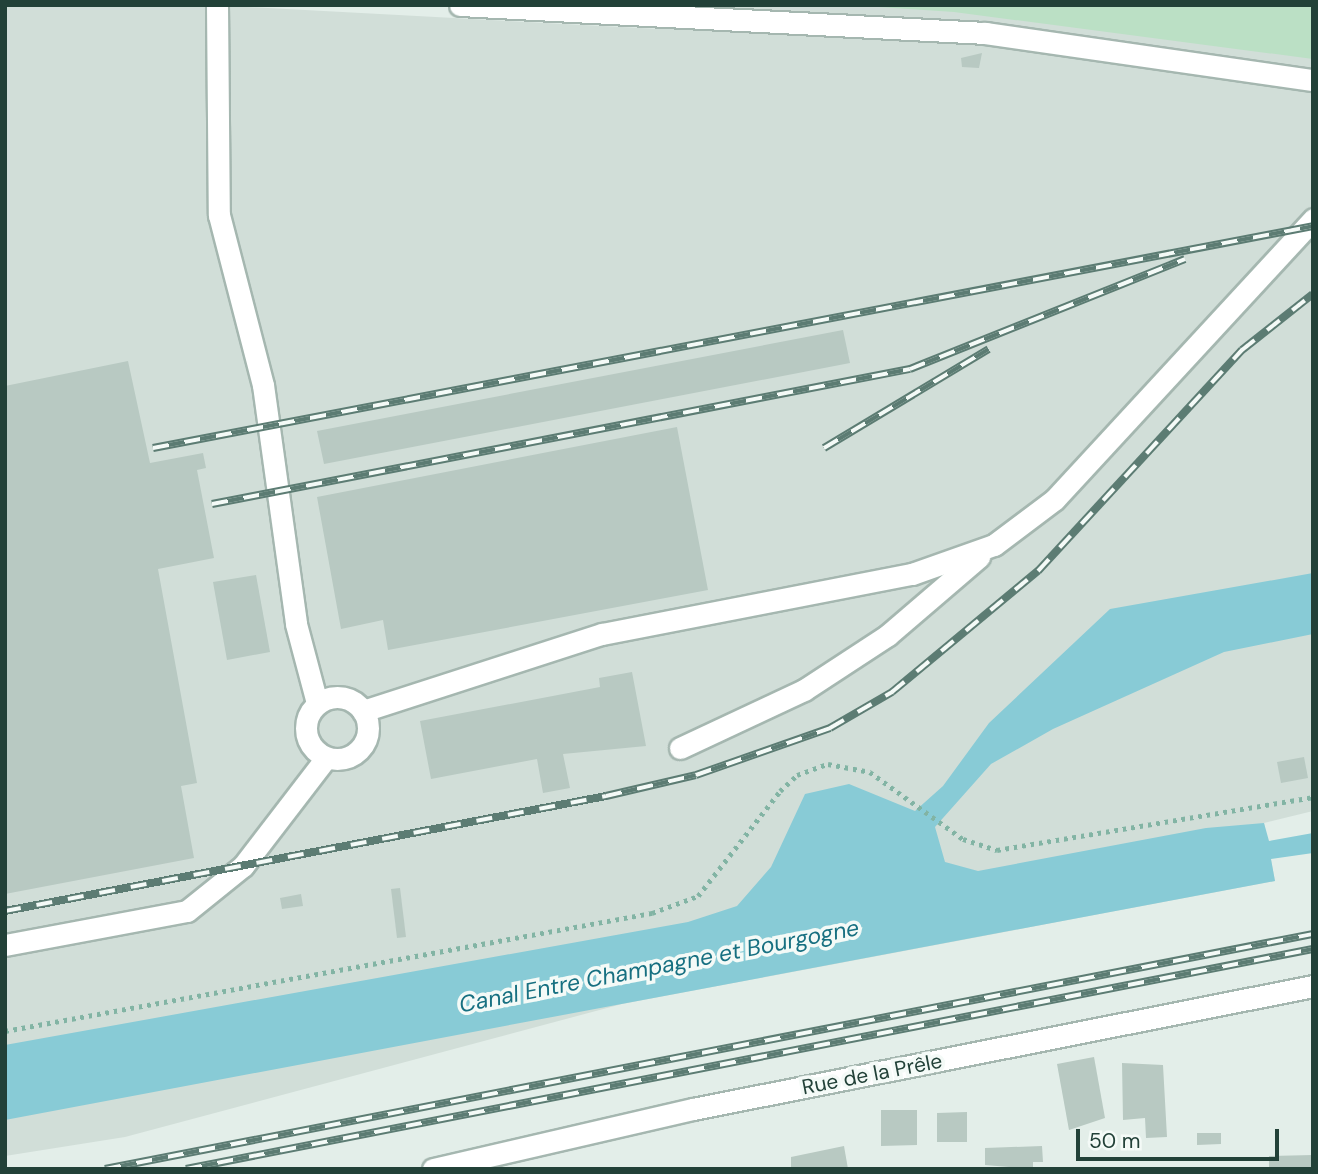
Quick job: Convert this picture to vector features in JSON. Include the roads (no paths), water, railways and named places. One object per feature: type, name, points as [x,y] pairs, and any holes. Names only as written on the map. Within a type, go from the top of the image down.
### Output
[{"type":"street","points":[[217,5],[219,215],[263,385],[296,624],[317,703],[305,730],[326,758]]},
{"type":"street","points":[[460,5],[985,33],[1313,80]]},
{"type":"street","points":[[680,748],[814,683],[888,635],[994,545],[1055,499],[1313,219]]},
{"type":"street","points":[[363,711],[602,634],[912,574],[994,545]]},
{"type":"street","points":[[5,945],[187,911],[243,866],[326,758],[359,750],[368,731],[363,711],[346,698],[317,703]]},
{"type":"street","name":"Rue de la Prêle","points":[[433,1169],[693,1109],[1313,986]]},
{"type":"water","name":"Canal Entre Champagne et Bourgogne","points":[[1313,573],[1313,634],[1224,652],[1053,729],[991,764],[935,827],[945,862],[978,871],[1206,828],[1264,823],[1269,841],[1313,833],[1313,853],[1271,859],[1275,881],[5,1120],[5,1045],[688,922],[737,906],[771,867],[805,794],[849,784],[915,811],[943,786],[989,723],[1110,609]]},
{"type":"railway","points":[[153,448],[1313,226]]},
{"type":"railway","points":[[212,504],[910,369],[1185,259]]},
{"type":"railway","points":[[5,911],[606,796],[696,775],[830,728],[892,692],[1038,571],[1242,350],[1313,294]]},
{"type":"railway","points":[[824,448],[989,349]]},
{"type":"railway","points":[[105,1169],[1313,934]]},
{"type":"railway","points":[[186,1169],[1313,949]]}]
